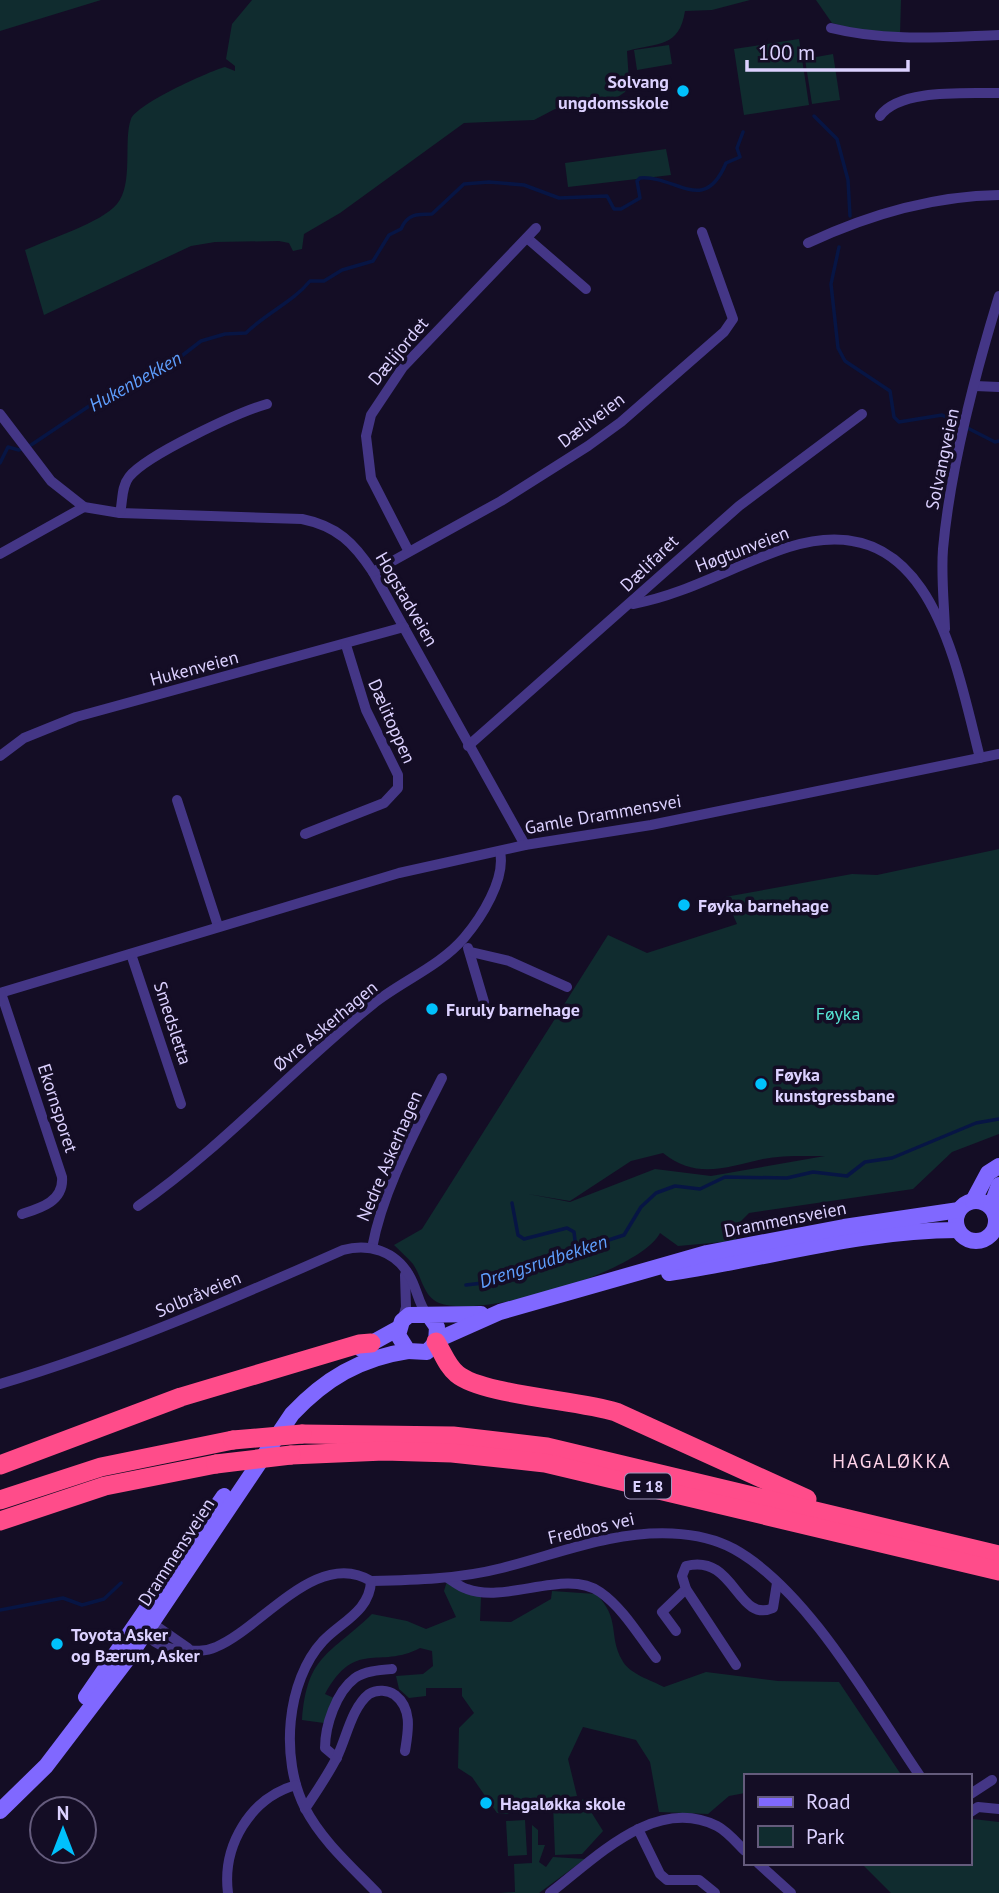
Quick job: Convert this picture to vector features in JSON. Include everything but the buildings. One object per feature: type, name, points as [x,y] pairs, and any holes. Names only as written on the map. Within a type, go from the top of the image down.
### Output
[{"type":"highway","points":[[0,1465],[181,1397],[359,1344],[371,1343]]},
{"type":"highway","name":"E 18","points":[[439,1346],[455,1372],[477,1385],[592,1405],[616,1412],[769,1483],[872,1526]]},
{"type":"highway","name":"E 18","points":[[0,1500],[111,1465],[233,1440],[302,1434],[453,1436],[547,1447],[999,1555]]},
{"type":"highway","name":"E 18","points":[[0,1521],[105,1486],[216,1464],[291,1455],[384,1451],[452,1453],[545,1463],[999,1571]]},
{"type":"main road","points":[[999,1166],[988,1173],[973,1200],[959,1210],[956,1220],[958,1230],[974,1241],[995,1234],[999,1185]]},
{"type":"main road","points":[[973,1200],[995,1210]]},
{"type":"main road","name":"Drammensveien","points":[[429,1316],[500,1312],[720,1251],[844,1227],[959,1210]]},
{"type":"main road","name":"Drammensveien","points":[[622,1280],[874,1237],[926,1230],[958,1230]]},
{"type":"main road","name":"Drammensveien","points":[[439,1346],[500,1312]]},
{"type":"main road","points":[[409,1315],[429,1316],[438,1327],[439,1346],[427,1352],[408,1351],[400,1341],[400,1325],[409,1315]]},
{"type":"main road","name":"Drammensveien","points":[[0,1797],[58,1735],[145,1627],[180,1555],[280,1413],[314,1378],[400,1325]]},
{"type":"main road","name":"Drammensveien","points":[[0,1811],[64,1745],[292,1414],[319,1388],[346,1370],[387,1354],[408,1351]]},
{"type":"street","points":[[831,28],[893,39],[999,35]]},
{"type":"street","points":[[880,116],[892,104],[912,98],[999,93]]},
{"type":"street","points":[[808,243],[912,205],[941,199],[999,195]]},
{"type":"street","name":"Dælijordet","points":[[408,550],[371,478],[366,436],[371,415],[410,359],[536,228]]},
{"type":"street","name":"Dæliveien","points":[[373,572],[408,550],[501,501],[588,446],[621,422],[724,332],[733,319],[702,232]]},
{"type":"street","points":[[527,238],[586,289]]},
{"type":"street","name":"Solvangveien","points":[[946,632],[943,551],[975,386],[999,296]]},
{"type":"street","points":[[975,386],[999,387]]},
{"type":"street","points":[[120,513],[123,489],[128,477],[139,468],[221,421],[267,404]]},
{"type":"street","name":"Hogstadveien","points":[[0,414],[51,481],[84,507],[120,513],[302,519],[334,528],[356,547],[373,572],[525,845]]},
{"type":"street","name":"Dælifaret","points":[[468,746],[632,604],[738,506],[862,414]]},
{"type":"street","points":[[0,554],[84,507]]},
{"type":"street","name":"Høgtunveien","points":[[632,604],[662,598],[790,547],[819,541],[862,542],[891,555],[907,570],[923,590],[946,632],[980,758]]},
{"type":"street","name":"Hukenveien","points":[[0,756],[24,738],[76,717],[404,627]]},
{"type":"street","name":"Dælitoppen","points":[[305,834],[384,803],[398,789],[398,775],[366,710],[346,645]]},
{"type":"street","name":"Gamle Drammensvei","points":[[1,993],[363,883],[525,845],[661,823],[999,754]]},
{"type":"street","points":[[177,800],[218,926]]},
{"type":"street","name":"Øvre Askerhagen","points":[[138,1206],[215,1145],[374,1004],[461,941],[478,920],[493,889],[501,870],[500,852]]},
{"type":"street","points":[[461,941],[471,952],[484,1002]]},
{"type":"street","points":[[471,952],[509,961],[567,987]]},
{"type":"street","name":"Smedsletta","points":[[131,954],[181,1104]]},
{"type":"street","name":"Ekornsporet","points":[[1,993],[63,1185],[51,1202],[22,1214]]},
{"type":"street","name":"Nedre Askerhagen","points":[[372,1248],[378,1222],[400,1167],[442,1078]]},
{"type":"street","name":"Solbråveien","points":[[0,1384],[84,1359],[173,1325],[343,1250],[361,1246],[372,1248]]},
{"type":"street","points":[[372,1248],[386,1253],[404,1269],[429,1316]]},
{"type":"street","points":[[400,1325],[407,1307],[404,1269]]},
{"type":"street","name":"Fredbos vei","points":[[145,1627],[157,1645],[194,1651],[222,1644],[327,1574],[351,1572],[371,1581],[448,1578],[500,1569],[609,1539],[654,1532],[695,1536],[732,1548],[777,1583],[808,1613],[919,1774]]},
{"type":"street","points":[[737,1665],[686,1589],[682,1577],[686,1566],[698,1563],[710,1566],[734,1584],[753,1610],[763,1612],[773,1608],[777,1583]]},
{"type":"street","points":[[448,1578],[467,1590],[486,1592],[564,1585],[598,1590],[617,1606],[656,1658]]},
{"type":"street","points":[[371,1581],[366,1602],[325,1639],[303,1668],[293,1710],[296,1785],[305,1809],[332,1847],[377,1893]]},
{"type":"street","points":[[676,1631],[658,1608],[686,1589]]},
{"type":"street","points":[[337,1758],[325,1748],[325,1736],[340,1697],[354,1678],[369,1672],[392,1669]]},
{"type":"street","points":[[305,1809],[337,1758],[359,1707],[369,1694],[380,1690],[390,1692],[404,1706],[409,1727],[405,1751]]},
{"type":"street","points":[[971,1794],[992,1780]]},
{"type":"street","points":[[228,1893],[228,1861],[240,1829],[274,1793],[296,1785]]},
{"type":"street","points":[[971,1812],[978,1807],[999,1809]]},
{"type":"street","points":[[550,1893],[638,1829],[656,1820],[676,1817],[698,1819],[719,1827],[744,1850]]},
{"type":"street","points":[[638,1829],[660,1874],[667,1880],[699,1880],[715,1893]]},
{"type":"street","points":[[760,1865],[791,1893]]},
{"type":"green space","points":[[0,0],[101,0],[0,31]]},
{"type":"green space","points":[[252,0],[750,0],[712,10],[685,11],[678,32],[672,38],[627,51],[629,82],[625,92],[609,103],[555,109],[534,120],[464,123],[340,213],[304,234],[302,249],[293,251],[289,243],[279,241],[215,242],[191,246],[44,315],[25,250],[99,218],[117,204],[127,174],[131,119],[159,97],[204,75],[225,67],[235,71],[235,66],[226,59],[232,24]]},
{"type":"green space","points":[[816,0],[901,0],[900,35],[875,35],[832,23]]},
{"type":"green space","points":[[799,39],[809,105],[744,115],[734,49]]},
{"type":"green space","points":[[669,45],[672,64],[637,70],[634,50]]},
{"type":"green space","points":[[833,54],[840,100],[812,104],[805,59]]},
{"type":"green space","points":[[666,149],[671,175],[568,187],[565,163]]},
{"type":"green space","name":"Føyka","points":[[999,849],[999,1134],[952,1152],[913,1189],[749,1213],[738,1224],[739,1234],[734,1241],[678,1246],[660,1233],[646,1248],[623,1263],[557,1289],[488,1304],[460,1306],[439,1303],[429,1296],[413,1264],[394,1245],[422,1229],[608,935],[647,953],[737,924],[725,897],[852,874],[877,875]],"holes":[[[663,1153],[676,1161],[700,1169],[712,1169],[770,1158],[825,1156],[711,1176],[655,1169],[570,1202],[528,1194],[570,1201],[631,1161]]]},
{"type":"green space","points":[[448,1578],[481,1597],[480,1621],[511,1622],[551,1599],[552,1591],[596,1594],[609,1611],[618,1651],[625,1665],[664,1687],[706,1672],[778,1681],[839,1682],[901,1774],[744,1774],[744,1793],[729,1796],[708,1814],[659,1812],[650,1762],[636,1740],[583,1727],[568,1759],[577,1796],[549,1799],[530,1812],[519,1799],[508,1814],[497,1813],[472,1777],[458,1768],[459,1728],[474,1713],[462,1696],[462,1688],[426,1688],[426,1696],[409,1698],[399,1689],[396,1676],[423,1674],[433,1666],[432,1651],[420,1648],[392,1657],[368,1658],[347,1666],[325,1694],[336,1699],[324,1723],[302,1720],[309,1681],[315,1668],[333,1648],[372,1614],[407,1621],[426,1629],[456,1617],[444,1591]]},
{"type":"green space","points":[[583,1799],[603,1831],[582,1854],[555,1855],[553,1803],[580,1802]]},
{"type":"green space","points":[[525,1820],[527,1855],[508,1856],[506,1821]]},
{"type":"green space","points":[[971,1820],[999,1822],[999,1893],[891,1893],[863,1865],[971,1865]]},
{"type":"green space","points":[[532,1825],[538,1830],[538,1845],[545,1845],[539,1862],[546,1867],[553,1857],[585,1859],[539,1893],[500,1893],[515,1892],[514,1864],[532,1863]]},
{"type":"waterway","name":"Hukenbekken","points":[[814,116],[837,139],[848,180],[850,216]]},
{"type":"waterway","name":"Hukenbekken","points":[[0,463],[8,447],[19,450],[31,445],[122,384],[145,373],[166,368],[201,341],[225,334],[246,333],[310,281],[324,281],[342,270],[373,261],[389,235],[401,229],[406,220],[417,215],[432,214],[464,184],[489,182],[524,185],[559,198],[607,196],[614,209],[621,209],[640,198],[637,181],[640,178],[688,189],[708,187],[717,179],[726,163],[740,157],[737,148],[743,132]]},
{"type":"waterway","name":"Hukenbekken","points":[[839,247],[831,284],[838,348],[845,361],[890,391],[894,417],[899,422],[942,415],[995,442],[999,441]]},
{"type":"waterway","name":"Drengsrudbekken","points":[[466,1285],[491,1282],[544,1263],[564,1251],[584,1248],[624,1235],[641,1207],[656,1193],[675,1186],[700,1189],[725,1177],[787,1178],[813,1172],[847,1176],[865,1162],[892,1158],[976,1123],[999,1119]]},
{"type":"waterway","points":[[512,1203],[518,1235],[524,1239],[567,1228],[574,1232],[576,1249]]},
{"type":"waterway","name":"Drengsrudbekken","points":[[0,1610],[63,1598],[82,1605],[104,1599],[121,1583]]},
{"type":"place","name":"Solvang ungdomsskole","points":[[683,91]]},
{"type":"place","name":"Føyka barnehage","points":[[684,905]]},
{"type":"place","name":"Furuly barnehage","points":[[432,1009]]},
{"type":"place","name":"Føyka kunstgressbane","points":[[761,1084]]},
{"type":"place","name":"Toyota Asker og Bærum, Asker","points":[[57,1644]]},
{"type":"place","name":"Hagaløkka skole","points":[[486,1803]]},
{"type":"district","name":"HAGALØKKA","points":[[892,1461]]}]
